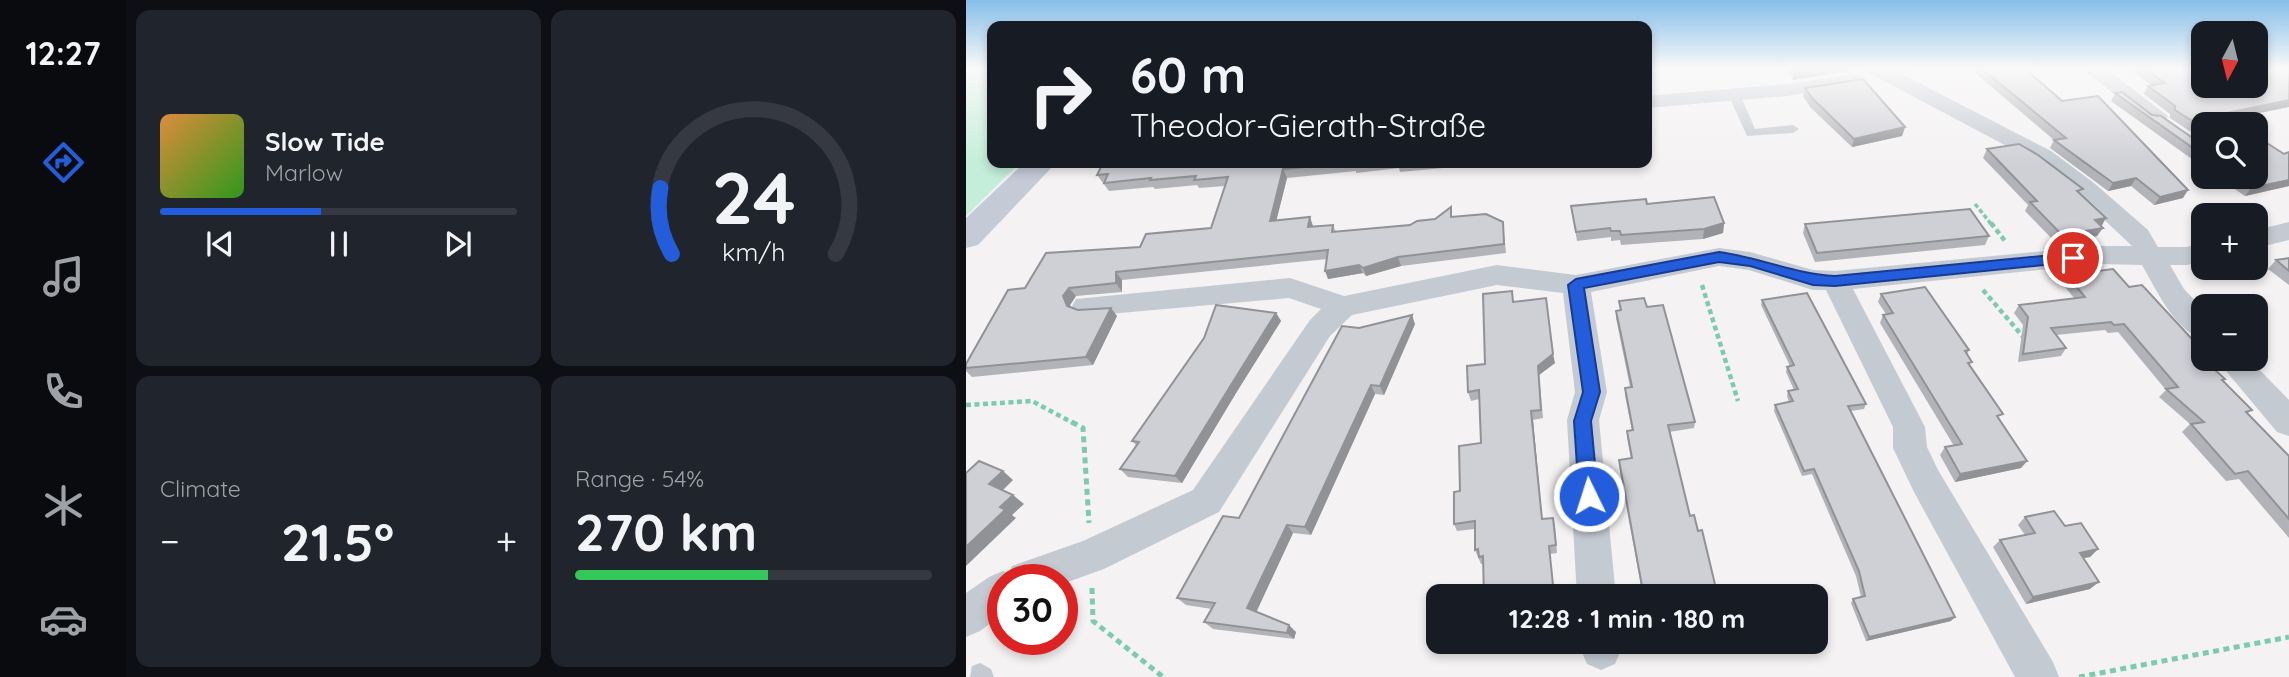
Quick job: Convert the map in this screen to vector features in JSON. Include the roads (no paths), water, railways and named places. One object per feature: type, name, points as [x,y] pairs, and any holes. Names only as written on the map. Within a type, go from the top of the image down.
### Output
[{"type":"main road","points":[[966,237],[1036,168]]},
{"type":"street","points":[[1652,102],[1673,100]]},
{"type":"street","points":[[1932,100],[2043,156],[2117,214],[2139,236],[2174,296],[2191,315]]},
{"type":"street","points":[[2135,100],[2163,120]]},
{"type":"street","points":[[2268,236],[2289,231]]},
{"type":"street","points":[[1086,306],[1290,288],[1343,306],[1497,275],[1576,285],[1719,257],[1734,258],[1813,280],[1835,281],[2098,255],[2191,255]]},
{"type":"street","points":[[1835,281],[1909,427],[1910,448],[1926,481],[2038,677]]},
{"type":"street","points":[[1576,285],[1591,392],[1583,421],[1596,584]]},
{"type":"street","points":[[1068,564],[1091,556],[1206,501],[1320,328],[1343,306]]},
{"type":"street","points":[[2242,371],[2289,422]]},
{"type":"street","points":[[966,617],[987,602]]},
{"type":"lane","points":[[1736,100],[1751,133],[1793,129]]}]
